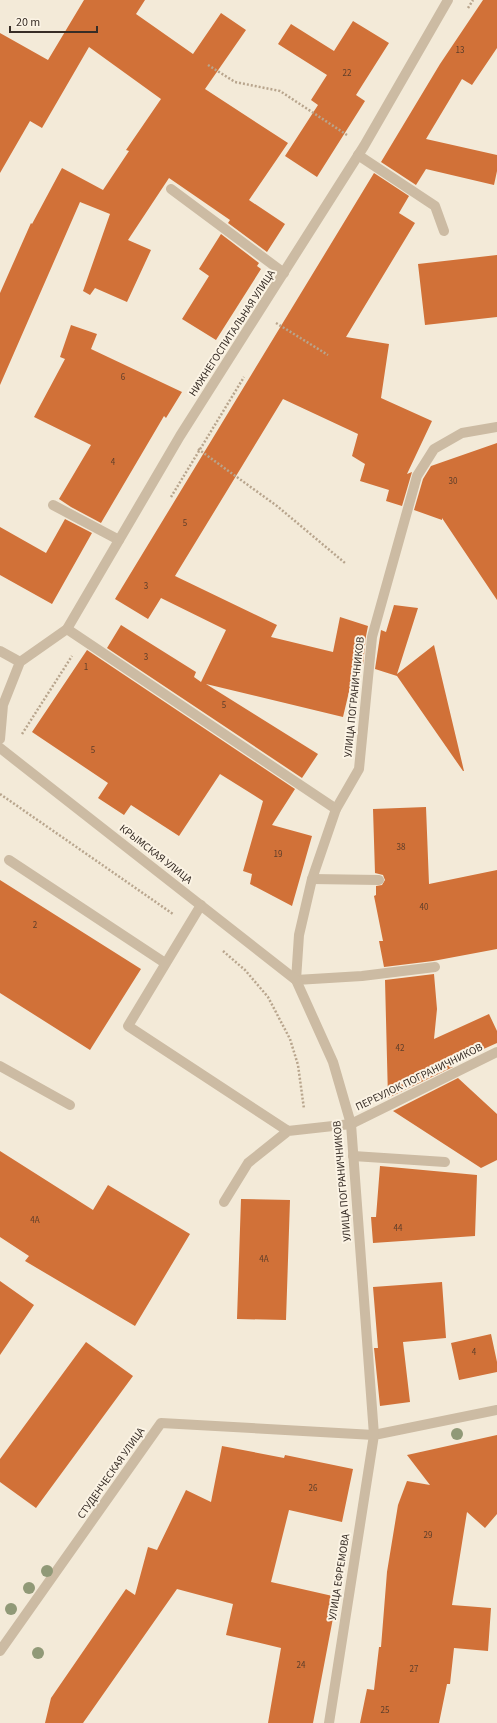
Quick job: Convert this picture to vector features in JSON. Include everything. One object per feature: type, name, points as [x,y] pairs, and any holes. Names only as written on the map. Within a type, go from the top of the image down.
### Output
[{"type":"street","name":"НИЖНЕГОСПИТАЛЬНАЯ УЛИЦА","points":[[20,662],[68,629],[180,436],[364,146],[448,0]]},
{"type":"street","points":[[358,155],[435,206],[444,231]]},
{"type":"street","points":[[171,189],[284,273]]},
{"type":"street","name":"УЛИЦА ПОГРАНИЧНИКОВ","points":[[374,1435],[351,1124],[333,1062],[296,980],[299,935],[312,879],[336,809],[359,769],[372,637],[417,476],[434,449],[462,433],[497,427]]},
{"type":"street","points":[[53,505],[119,540]]},
{"type":"street","points":[[68,629],[336,809]]},
{"type":"street","points":[[0,651],[20,662],[3,705],[0,739]]},
{"type":"street","name":"КРЫМСКАЯ УЛИЦА","points":[[0,748],[296,980]]},
{"type":"street","points":[[9,860],[165,963]]},
{"type":"street","points":[[312,879],[379,880]]},
{"type":"street","points":[[201,905],[128,1026],[288,1131],[248,1163],[224,1202]]},
{"type":"street","points":[[296,980],[362,976],[435,967]]},
{"type":"street","name":"ПЕРЕУЛОК ПОГРАНИЧНИКОВ","points":[[288,1131],[351,1124],[497,1052]]},
{"type":"street","points":[[0,1066],[70,1105]]},
{"type":"street","points":[[353,1156],[445,1162]]},
{"type":"street","points":[[374,1435],[497,1410]]},
{"type":"street","name":"СТУДЕНЧЕСКАЯ УЛИЦА","points":[[0,1651],[161,1424],[374,1435]]},
{"type":"street","name":"УЛИЦА ЕФРЕМОВА","points":[[329,1723],[374,1435]]},
{"type":"path","points":[[208,65],[235,82],[280,91],[364,146]]},
{"type":"path","points":[[259,312],[328,355]]},
{"type":"path","points":[[180,436],[277,506],[345,564]]},
{"type":"path","points":[[0,794],[175,915]]},
{"type":"path","points":[[221,950],[245,970],[268,997],[290,1040],[298,1065],[307,1129]]},
{"type":"building","points":[[84,0],[145,0],[136,14],[193,54],[221,13],[246,30],[205,89],[288,143],[249,200],[285,224],[267,252],[228,223],[230,220],[169,178],[128,240],[151,250],[127,302],[95,288],[90,295],[83,291],[110,214],[80,202],[0,385],[0,293],[31,223],[32,224],[62,168],[103,190],[129,151],[126,150],[161,99],[89,47],[42,128],[30,121],[0,173],[0,33],[48,60]]},
{"type":"building","points":[[483,0],[497,0],[497,48],[472,85],[462,79],[426,139],[497,155],[497,171],[494,185],[426,169],[416,185],[381,162],[440,64]]},
{"type":"building","points":[[353,21],[389,43],[356,95],[365,101],[317,177],[285,156],[318,105],[311,100],[327,75],[278,44],[291,24],[334,51]]},
{"type":"building","points":[[374,173],[409,196],[399,213],[415,223],[346,337],[389,344],[381,398],[432,421],[407,474],[412,472],[402,506],[386,501],[389,490],[360,481],[365,464],[352,456],[358,434],[283,399],[175,576],[277,625],[271,637],[333,652],[340,617],[368,626],[363,665],[356,662],[343,717],[206,684],[318,754],[302,778],[107,648],[121,625],[196,672],[194,677],[201,682],[226,630],[161,598],[148,619],[115,599]]},
{"type":"building","points":[[221,234],[259,263],[257,266],[261,269],[216,340],[182,319],[209,276],[199,269]]},
{"type":"building","points":[[497,255],[497,317],[425,325],[418,264]]},
{"type":"building","points":[[71,325],[97,334],[91,349],[182,392],[166,418],[164,416],[101,523],[59,499],[91,445],[34,417],[65,359],[60,357]]},
{"type":"building","points":[[497,443],[497,600],[442,518],[442,520],[414,510],[423,479],[431,466]]},
{"type":"building","points":[[65,519],[92,533],[52,604],[0,575],[0,527],[46,553]]},
{"type":"building","points":[[394,605],[418,608],[397,674],[434,645],[464,771],[397,676],[375,669],[381,630],[386,632]]},
{"type":"building","points":[[87,650],[295,789],[272,825],[312,836],[292,906],[250,884],[252,874],[243,871],[263,801],[220,774],[179,836],[131,805],[124,815],[98,798],[108,783],[32,732]]},
{"type":"building","points":[[426,807],[429,884],[497,870],[497,949],[433,961],[384,967],[379,941],[383,941],[374,896],[376,895],[376,886],[382,885],[385,880],[383,875],[375,873],[373,809]]},
{"type":"building","points":[[0,880],[141,969],[90,1050],[0,993]]},
{"type":"building","points":[[434,974],[437,1009],[434,1039],[489,1014],[497,1031],[497,1043],[450,1064],[453,1067],[388,1098],[385,980]]},
{"type":"building","points":[[458,1078],[497,1114],[497,1160],[481,1168],[393,1111]]},
{"type":"building","points":[[0,1151],[93,1210],[108,1185],[190,1234],[135,1326],[25,1261],[29,1256],[0,1237]]},
{"type":"building","points":[[380,1166],[477,1175],[475,1236],[373,1243],[371,1217],[376,1217]]},
{"type":"building","points":[[241,1199],[290,1200],[286,1320],[237,1319]]},
{"type":"building","points":[[0,1281],[34,1305],[0,1355]]},
{"type":"building","points":[[442,1282],[446,1338],[403,1342],[410,1402],[380,1406],[374,1348],[378,1348],[373,1287]]},
{"type":"building","points":[[491,1334],[497,1362],[497,1372],[459,1380],[451,1343]]},
{"type":"building","points":[[86,1342],[133,1376],[36,1508],[0,1482],[0,1459]]},
{"type":"building","points":[[497,1435],[497,1514],[485,1528],[467,1512],[452,1605],[491,1608],[488,1651],[454,1648],[450,1684],[447,1684],[439,1723],[360,1723],[367,1689],[374,1690],[379,1647],[381,1647],[387,1572],[398,1505],[407,1481],[430,1485],[407,1455]]},
{"type":"building","points":[[222,1446],[284,1458],[285,1455],[353,1469],[342,1522],[289,1510],[271,1582],[337,1597],[313,1723],[268,1723],[281,1648],[226,1635],[233,1604],[177,1589],[83,1723],[45,1723],[51,1698],[126,1589],[135,1595],[148,1547],[157,1550],[186,1490],[211,1502]]}]
